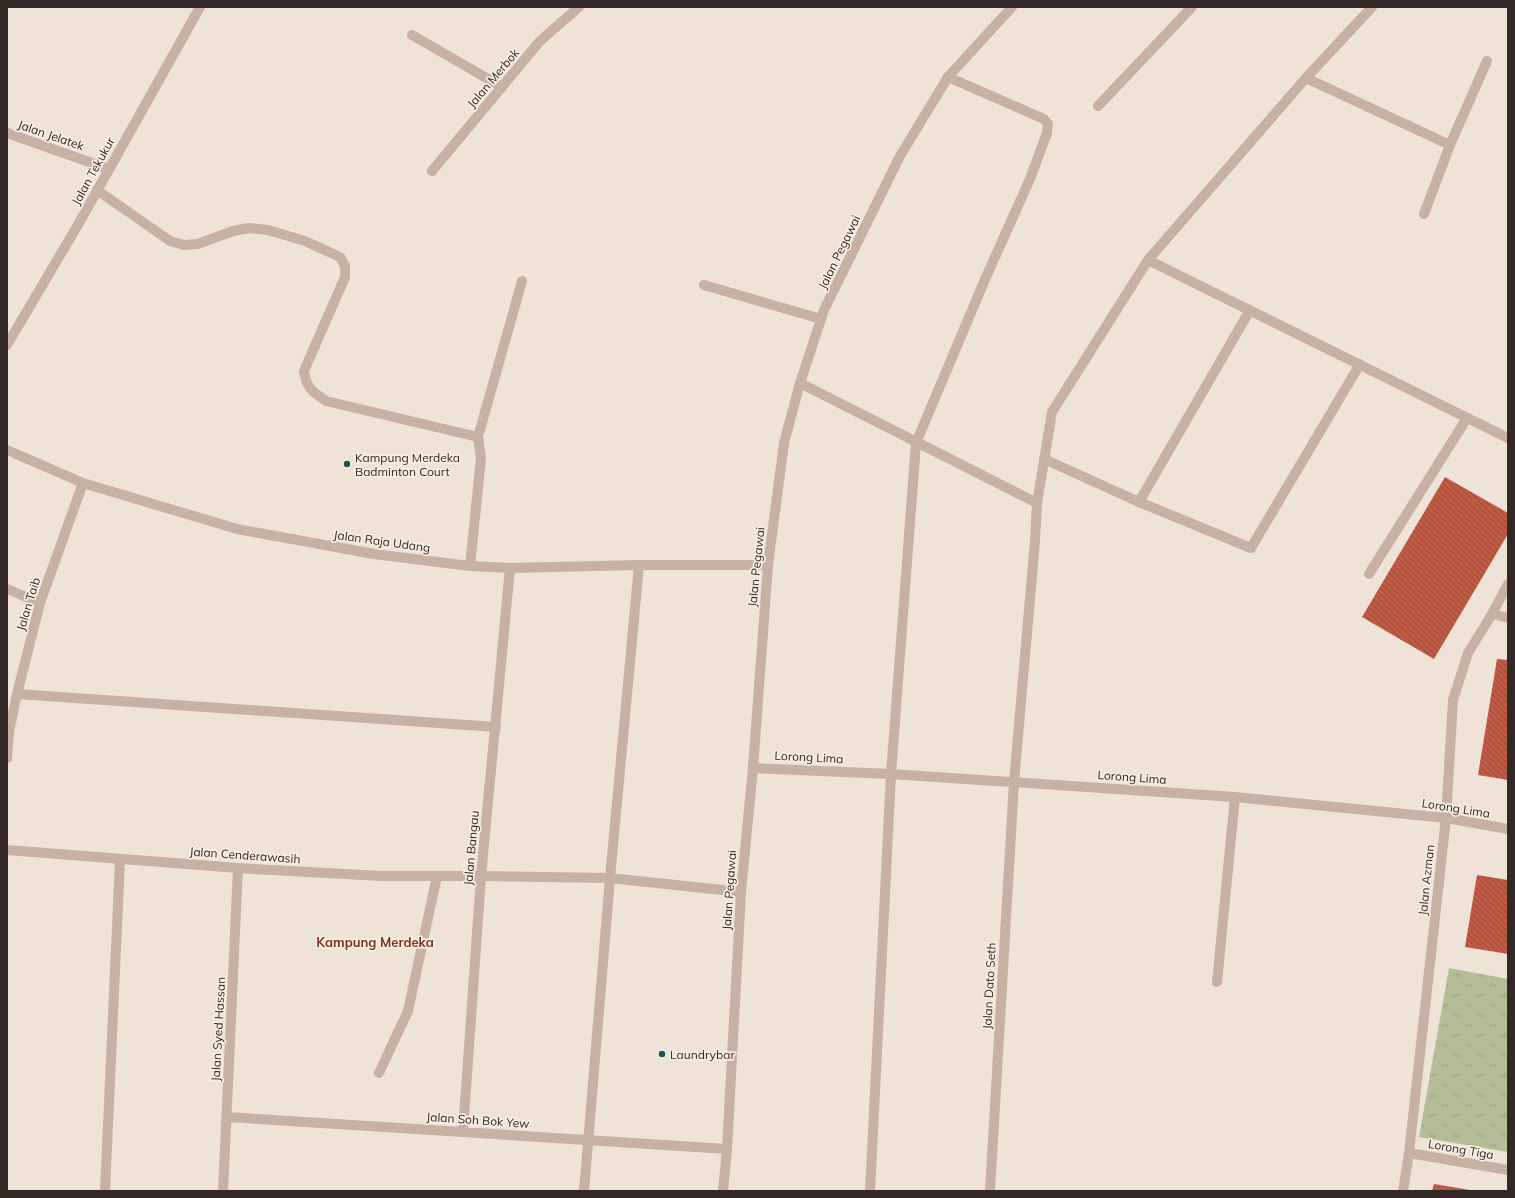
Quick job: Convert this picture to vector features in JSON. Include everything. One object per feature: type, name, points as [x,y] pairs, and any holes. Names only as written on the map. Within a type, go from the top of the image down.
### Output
[{"type":"street","name":"Jalan Tekukur","points":[[7,345],[110,169],[200,7]]},
{"type":"street","name":"Jalan Merbok","points":[[432,171],[540,41],[579,7]]},
{"type":"street","name":"Jalan Pegawai","points":[[723,1191],[727,1149],[740,892],[753,768],[768,565],[784,443],[800,383],[824,310],[900,156],[948,77],[1012,7]]},
{"type":"street","points":[[1098,106],[1192,7]]},
{"type":"street","name":"Jalan Dato Seth","points":[[990,1191],[1014,782],[1037,503],[1052,412],[1148,260],[1306,78],[1372,7]]},
{"type":"street","points":[[412,35],[502,87]]},
{"type":"street","points":[[1424,214],[1450,145],[1487,61]]},
{"type":"street","points":[[870,1191],[891,774],[916,443],[986,277],[1030,179],[1047,133],[1048,124],[1044,119],[948,77]]},
{"type":"street","points":[[1306,78],[1450,145]]},
{"type":"street","name":"Jalan Jelatek","points":[[7,133],[110,169]]},
{"type":"street","points":[[97,190],[170,241],[184,245],[198,244],[233,231],[250,228],[268,230],[305,241],[340,257],[345,266],[345,277],[304,371],[306,382],[314,393],[326,401],[478,437]]},
{"type":"street","points":[[1148,260],[1508,438]]},
{"type":"street","points":[[470,566],[481,458],[478,437],[522,281]]},
{"type":"street","points":[[704,285],[821,319]]},
{"type":"street","points":[[1139,502],[1250,310]]},
{"type":"street","points":[[1044,459],[1139,502],[1251,548],[1360,364]]},
{"type":"street","points":[[800,383],[1037,503]]},
{"type":"street","points":[[1369,574],[1468,418]]},
{"type":"street","name":"Jalan Raja Udang","points":[[7,450],[83,484],[236,529],[374,554],[470,566],[510,568],[639,564],[768,565]]},
{"type":"street","name":"Jalan Taib","points":[[7,758],[8,732],[40,603],[83,484]]},
{"type":"street","points":[[584,1191],[610,878],[639,564]]},
{"type":"street","name":"Jalan Bangau","points":[[463,1132],[481,876],[510,568]]},
{"type":"street","name":"Jalan Azman","points":[[1403,1191],[1409,1153],[1446,818],[1453,700],[1468,653],[1492,614],[1508,584]]},
{"type":"street","points":[[7,589],[40,603]]},
{"type":"street","points":[[1492,614],[1508,618]]},
{"type":"street","points":[[17,694],[496,727]]},
{"type":"street","name":"Lorong Lima","points":[[753,768],[891,774],[1236,797],[1446,818],[1508,829]]},
{"type":"street","points":[[1217,982],[1236,797]]},
{"type":"street","name":"Jalan Cenderawasih","points":[[7,850],[120,860],[381,876],[610,878],[740,892]]},
{"type":"street","points":[[105,1191],[120,860]]},
{"type":"street","name":"Jalan Syed Hassan","points":[[223,1191],[238,868]]},
{"type":"street","points":[[379,1073],[408,1011],[437,876]]},
{"type":"street","name":"Jalan Soh Bok Yew","points":[[227,1117],[727,1149]]},
{"type":"street","name":"Lorong Tiga","points":[[1409,1153],[1508,1170]]},
{"type":"green space","points":[[1449,968],[1508,979],[1508,1152],[1419,1137]]},
{"type":"building","points":[[1445,477],[1508,513],[1508,534],[1434,659],[1362,617]]},
{"type":"building","points":[[1497,659],[1508,660],[1508,780],[1478,775]]},
{"type":"building","points":[[1477,875],[1508,880],[1508,954],[1465,947]]},
{"type":"building","points":[[1434,1184],[1470,1190],[1470,1191],[1432,1191]]},
{"type":"place","name":"Kampung Merdeka Badminton Court","points":[[347,464]]},
{"type":"place","name":"Laundrybar","points":[[662,1054]]},
{"type":"district","name":"Kampung Merdeka","points":[[375,942]]}]
